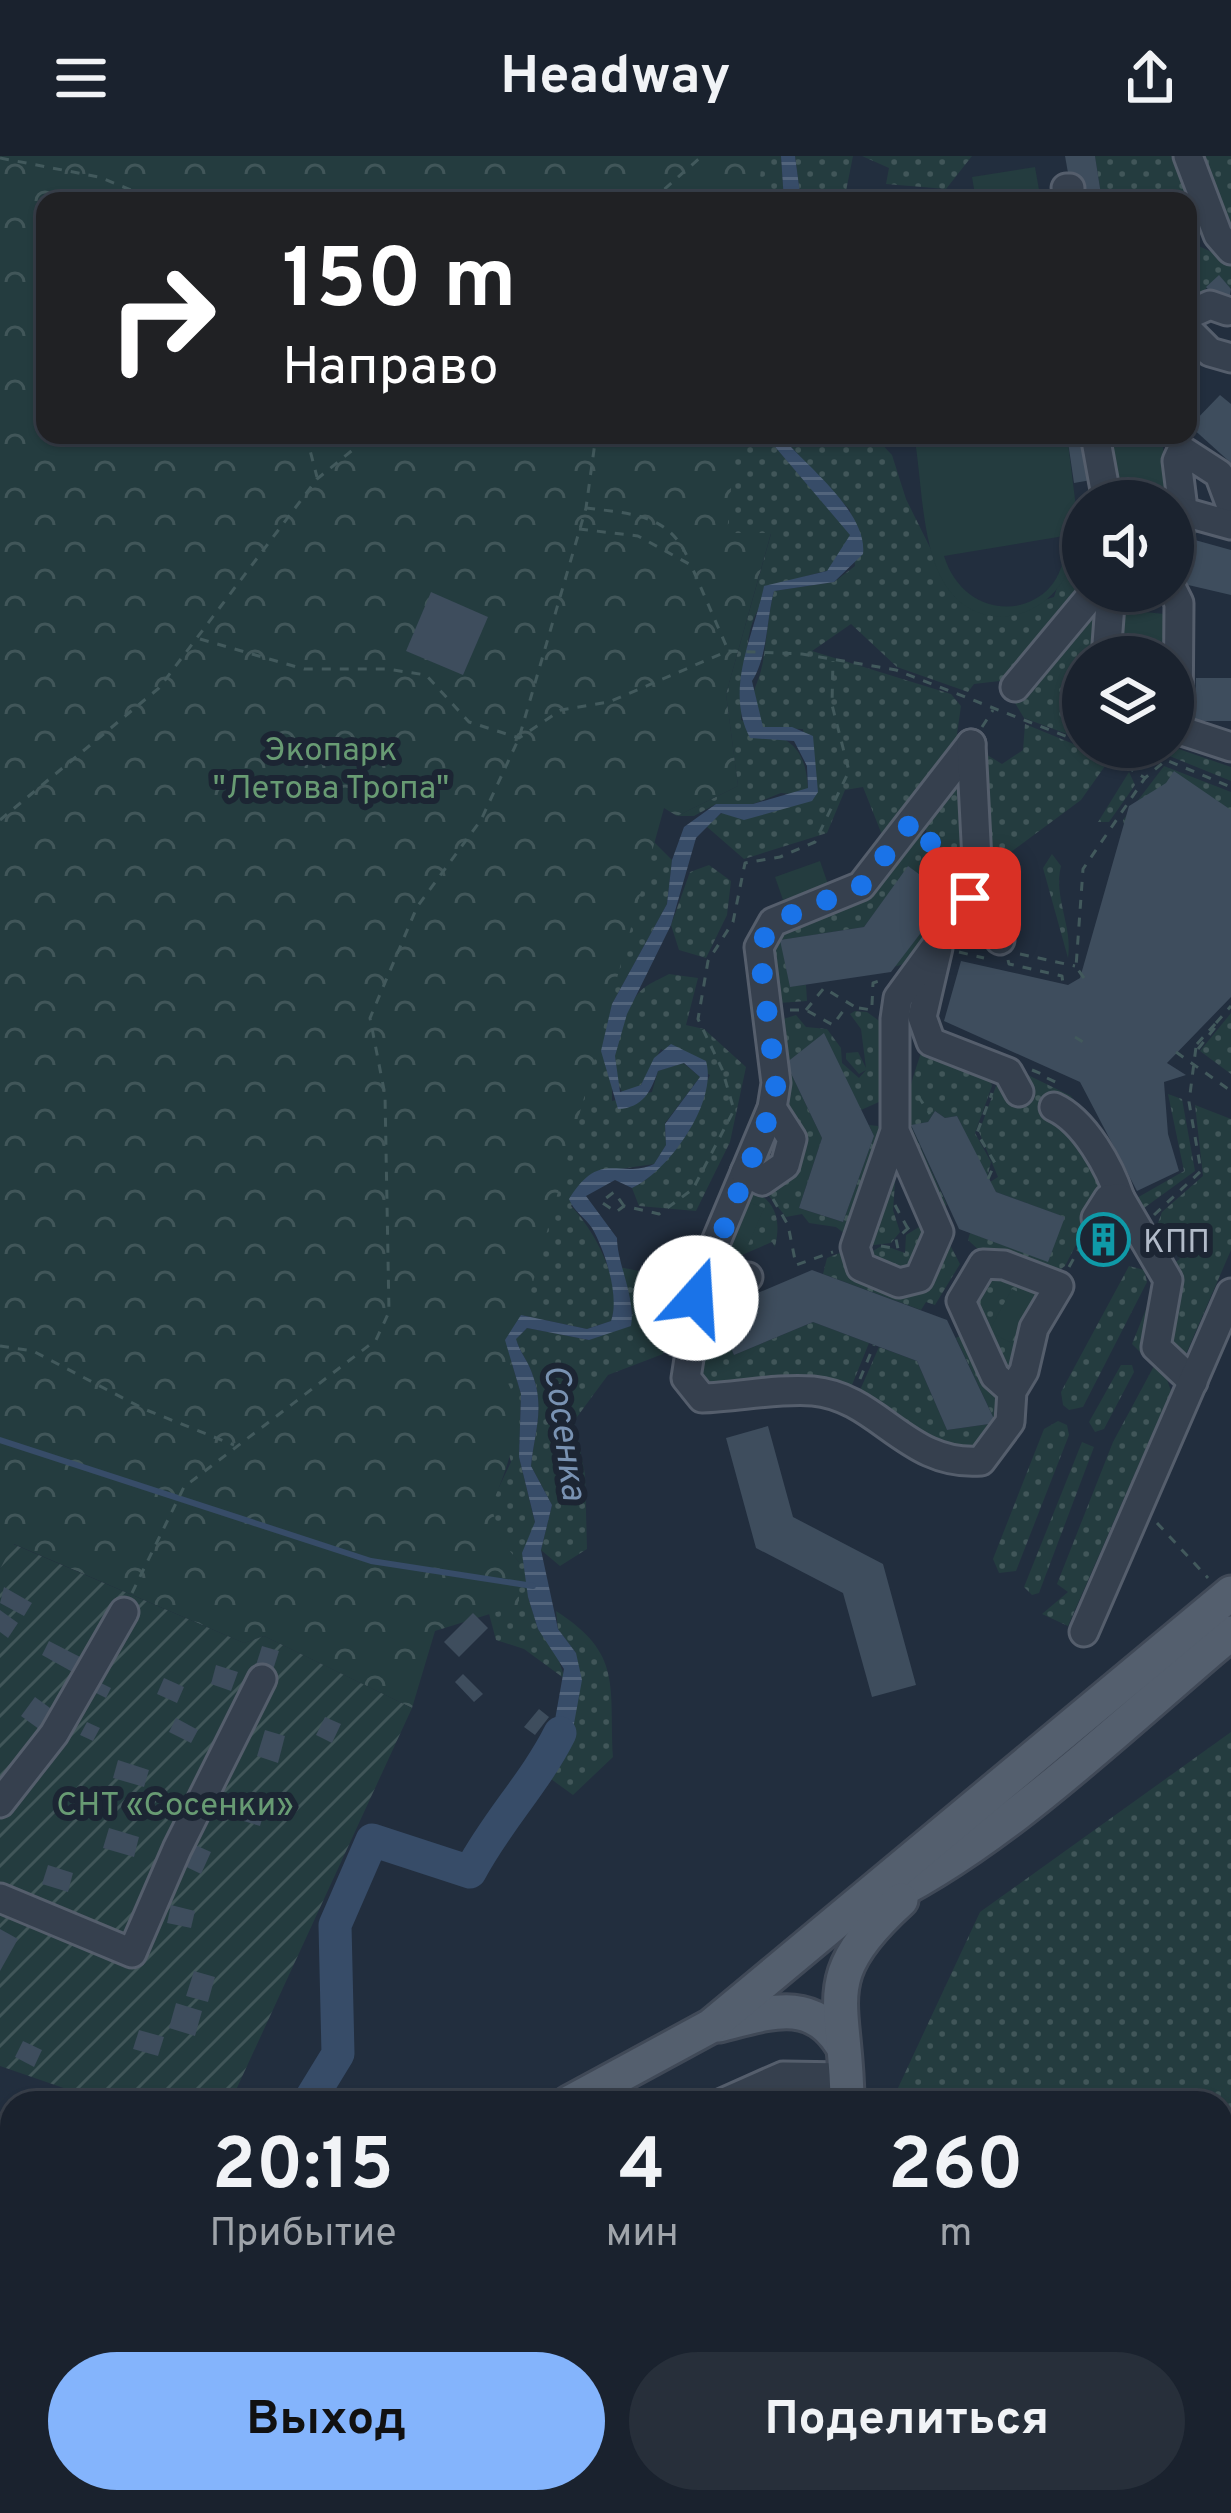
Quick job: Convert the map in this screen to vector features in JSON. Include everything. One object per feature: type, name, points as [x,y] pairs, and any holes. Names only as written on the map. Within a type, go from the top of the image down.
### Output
[{"type":"main road","points":[[591,2091],[711,2026],[1222,1588]]},
{"type":"main road","points":[[845,2075],[837,2000],[851,1953],[920,1883],[1043,1790],[1231,1633]]},
{"type":"main road","points":[[837,1921],[920,1883]]},
{"type":"main road","points":[[711,2026],[784,2009],[804,2011],[831,2027],[845,2075]]},
{"type":"street","points":[[1188,156],[1217,235],[1231,252]]},
{"type":"street","points":[[1197,235],[1231,252]]},
{"type":"street","points":[[1197,311],[1210,305],[1227,311]]},
{"type":"street","points":[[1197,339],[1210,352],[1231,358]]},
{"type":"street","points":[[1102,444],[1105,480]]},
{"type":"street","points":[[1179,480],[1177,461],[1182,450],[1219,474],[1231,506]]},
{"type":"street","points":[[1194,515],[1231,525]]},
{"type":"street","points":[[1016,687],[1078,612]]},
{"type":"street","points":[[1194,735],[1231,747]]},
{"type":"street","points":[[971,744],[861,886],[808,900],[773,922],[759,947],[776,1084],[772,1108],[792,1139],[785,1165],[762,1181],[745,1172],[696,1298],[686,1378],[701,1398],[747,1404],[814,1390],[850,1403],[920,1457],[949,1463],[981,1461],[1010,1422],[1012,1391],[1024,1371],[1028,1325],[1059,1286],[1004,1265],[983,1264],[970,1278],[961,1300],[995,1376],[1012,1391]]},
{"type":"street","points":[[895,1131],[939,1232],[920,1278],[899,1283],[861,1267],[855,1247],[895,1131],[898,998],[970,898],[977,880],[971,744]]},
{"type":"street","points":[[970,898],[1010,947]]},
{"type":"street","points":[[940,938],[922,1017],[931,1042],[1008,1072],[1019,1091]]},
{"type":"street","points":[[1054,1107],[1068,1114],[1112,1175],[1120,1198],[1168,1280],[1156,1347],[1193,1382]]},
{"type":"street","points":[[1096,1219],[1108,1199],[1120,1198]]},
{"type":"street","points":[[696,1298],[748,1277]]},
{"type":"street","points":[[1084,1632],[1231,1293]]},
{"type":"street","points":[[0,1803],[54,1734],[124,1612]]},
{"type":"street","points":[[0,1898],[132,1953],[176,1849],[262,1679]]},
{"type":"street","points":[[749,2091],[782,2076],[845,2075]]},
{"type":"path","points":[[660,192],[702,156]]},
{"type":"path","points":[[0,158],[99,177],[136,192]]},
{"type":"path","points":[[308,444],[317,479]]},
{"type":"path","points":[[0,820],[159,688],[317,479],[360,444]]},
{"type":"path","points":[[124,1612],[184,1487],[376,1340],[389,1312],[385,1095],[370,1018],[417,907],[481,820],[519,738],[586,508],[595,444]]},
{"type":"path","points":[[586,508],[651,516],[681,541],[728,651]]},
{"type":"path","points":[[579,529],[638,536],[691,565]]},
{"type":"path","points":[[200,639],[304,669],[386,669],[426,675],[469,722],[519,738]]},
{"type":"path","points":[[519,738],[561,710],[610,702],[728,651],[802,653],[896,670],[1062,735]]},
{"type":"path","points":[[971,744],[994,709],[1016,687]]},
{"type":"path","points":[[1076,967],[1083,869],[1145,778],[1166,760],[1231,787]]},
{"type":"path","points":[[1129,768],[1145,778]]},
{"type":"path","points":[[914,819],[970,898]]},
{"type":"path","points":[[1010,947],[1076,967],[1084,977]]},
{"type":"path","points":[[867,976],[873,983]]},
{"type":"path","points":[[806,1010],[824,988],[842,995],[846,1007]]},
{"type":"path","points":[[1138,1231],[1201,1171],[1189,1102],[1190,1063],[1196,1048],[1231,1006]]},
{"type":"path","points":[[768,1011],[806,1010],[833,1025],[846,1007]]},
{"type":"path","points":[[846,1007],[872,1010]]},
{"type":"path","points":[[1075,1037],[1086,1044]]},
{"type":"path","points":[[1176,1052],[1231,1091]]},
{"type":"path","points":[[988,1065],[994,1086],[977,1133],[994,1163],[988,1179]]},
{"type":"path","points":[[910,1085],[930,1114]]},
{"type":"path","points":[[776,1212],[788,1225]]},
{"type":"path","points":[[1059,1286],[1096,1219]]},
{"type":"path","points":[[850,1403],[874,1345]]},
{"type":"path","points":[[0,1346],[33,1351],[143,1409],[236,1445]]},
{"type":"path","points":[[1142,1499],[1222,1588]]},
{"type":"green space","name":"Экопарк \"Летова Тропа\"","points":[[0,156],[762,156],[759,192],[36,192],[36,444],[735,444],[727,533],[771,533],[726,694],[738,786],[677,816],[664,808],[506,1380],[513,1394],[515,1426],[491,1506],[502,1542],[519,1562],[519,1605],[435,1631],[412,1708],[264,1636],[244,1643],[14,1544],[0,1569]]},
{"type":"green space","points":[[730,156],[781,156],[783,192],[728,192]]},
{"type":"green space","points":[[795,156],[853,156],[846,192],[800,192]]},
{"type":"green space","points":[[862,156],[972,156],[946,189],[886,184],[889,168]]},
{"type":"green space","points":[[1095,156],[1172,156],[1188,192],[1101,192]]},
{"type":"green space","points":[[1197,156],[1231,156],[1231,232]]},
{"type":"green space","points":[[1035,167],[1039,192],[974,192],[972,177]]},
{"type":"green space","points":[[1197,245],[1231,261],[1231,289],[1219,276],[1197,297]]},
{"type":"green space","points":[[650,444],[773,444],[850,534],[848,545],[827,571],[797,579],[761,605],[748,642],[741,720],[796,749],[808,789],[801,795],[781,793],[753,804],[716,804],[694,816],[677,816],[738,786],[726,694],[771,534],[662,535]]},
{"type":"green space","points":[[788,444],[882,444],[892,455],[906,499],[954,596],[993,616],[1054,597],[1062,572],[1065,612],[1008,680],[974,684],[968,692],[897,667],[851,624],[812,651],[951,694],[961,706],[957,734],[965,740],[886,845],[863,787],[845,790],[827,833],[744,859],[706,826],[722,813],[811,801],[803,729],[763,728],[755,705],[774,591],[834,582],[855,566],[850,510]]},
{"type":"green space","points":[[915,444],[1068,444],[1073,480],[1062,480],[1062,536],[944,556],[957,581],[975,597],[995,605],[1017,606],[1037,598],[1053,584],[1062,563],[1062,581],[1041,603],[1022,613],[979,613],[959,601],[943,581],[930,548]]},
{"type":"green space","points":[[1112,444],[1162,444],[1168,480],[1118,480]]},
{"type":"green space","points":[[1083,612],[1099,612],[1100,636],[1065,636]]},
{"type":"green space","points":[[1124,612],[1165,614],[1163,636],[1122,636]]},
{"type":"green space","points":[[1062,640],[1062,732],[1024,718],[1015,703]]},
{"type":"green space","points":[[1025,724],[1062,739],[1062,768],[1104,768],[1081,800],[1003,858],[1003,879],[1016,923],[1015,948],[986,914],[979,750],[1002,764],[1023,750]]},
{"type":"green space","points":[[1194,754],[1231,767],[1231,781],[1194,766]]},
{"type":"green space","points":[[962,763],[965,886],[921,823]]},
{"type":"green space","points":[[1162,768],[1231,792],[1231,813],[1126,832],[1123,820]]},
{"type":"green space","points":[[1129,772],[1135,785],[1109,822],[1098,822]]},
{"type":"green space","points":[[917,828],[963,891],[916,960],[894,967],[949,897],[909,867],[864,927],[781,940],[790,986],[806,985],[807,1001],[779,1003],[767,953],[774,930],[859,892]]},
{"type":"green space","points":[[651,839],[672,860],[667,904],[612,1004],[612,1101],[652,1092],[658,1071],[683,1063],[700,1077],[665,1123],[666,1145],[654,1164],[593,1173],[571,1206],[605,1259],[614,1291],[611,1321],[587,1329],[521,1315],[505,1340],[521,1394],[519,1457],[535,1523],[528,1597],[538,1629],[556,1652],[565,1679],[524,1649],[496,1640],[488,1610],[518,1605],[519,1562],[502,1543],[490,1506],[511,1462],[475,1336]]},
{"type":"green space","points":[[1052,854],[1061,866],[1059,889],[1068,958],[1043,868]]},
{"type":"green space","points":[[820,861],[828,884],[783,900],[775,877]]},
{"type":"green space","points":[[709,865],[731,881],[727,915],[706,958],[679,950],[671,925],[690,872]]},
{"type":"green space","points":[[669,974],[698,978],[686,1025],[704,1029],[746,1067],[730,1142],[696,1211],[639,1206],[632,1188],[670,1154],[710,1075],[661,1049],[641,1085],[624,1094],[615,1072],[620,1031],[631,1005],[643,988]]},
{"type":"green space","points":[[867,1012],[889,1028],[888,1098],[861,1110],[786,1063],[822,1138],[799,1208],[843,1222],[874,1136],[869,1125],[878,1126],[885,1142],[853,1240],[836,1227],[809,1223],[802,1214],[786,1217],[761,1186],[774,1182],[784,1111],[777,1021],[796,1015],[806,1027],[827,1029],[841,1048],[842,1063],[859,1078],[866,1070],[859,1074],[846,1059],[846,1053],[858,1052],[866,1068],[861,1029],[850,1014]]},
{"type":"green space","points":[[1231,1013],[1231,1074],[1200,1051]]},
{"type":"green space","points":[[922,1050],[989,1073],[992,1086],[975,1133],[991,1162],[987,1178],[957,1116],[945,1118],[935,1111],[928,1122],[911,1126],[947,1205],[941,1208],[906,1132],[907,1099]]},
{"type":"green space","points":[[997,1060],[1071,1096],[1116,1168],[1065,1266],[1054,1274],[982,1253],[968,1240],[970,1233],[1048,1261],[1064,1217],[996,1192],[990,1182],[998,1177],[979,1132],[996,1086],[992,1066]]},
{"type":"green space","points":[[1168,1094],[1182,1099],[1195,1171],[1144,1208],[1135,1199],[1184,1171]]},
{"type":"green space","points":[[1195,1105],[1231,1119],[1231,1250],[1186,1354],[1168,1348],[1172,1264],[1180,1259],[1155,1231],[1162,1212],[1203,1176]]},
{"type":"green space","points":[[896,1170],[893,1210],[900,1232],[891,1243],[866,1246]]},
{"type":"green space","points":[[753,1189],[775,1213],[775,1247],[772,1242],[735,1258],[740,1272],[722,1282],[709,1267],[732,1214]]},
{"type":"green space","points":[[741,1199],[764,1208],[745,1252],[723,1243]]},
{"type":"green space","points":[[919,1227],[929,1230],[904,1278],[866,1255],[883,1245],[905,1253],[906,1235]]},
{"type":"green space","points":[[948,1241],[960,1264],[935,1305],[926,1302],[921,1310],[823,1274],[827,1258],[847,1250],[898,1287]]},
{"type":"green space","points":[[1129,1266],[1144,1270],[1147,1282],[1083,1407],[1069,1410],[1061,1392]]},
{"type":"green space","points":[[619,1267],[674,1278],[663,1354],[608,1375],[574,1421],[585,1474],[587,1549],[560,1566],[541,1550],[552,1505],[531,1466],[538,1399],[516,1339],[527,1328],[589,1340],[633,1314]]},
{"type":"green space","points":[[983,1271],[1042,1287],[1031,1319],[1024,1317],[1010,1342],[1020,1326],[1026,1331],[1012,1368],[1002,1367],[967,1297]]},
{"type":"green space","points":[[1159,1277],[1164,1371],[1171,1391],[1068,1626],[1042,1614],[1068,1592],[1057,1584],[1113,1442],[1154,1366],[1132,1344]]},
{"type":"green space","points":[[747,1288],[750,1296],[715,1311],[734,1355],[813,1322],[869,1343],[850,1390],[696,1386],[700,1307]]},
{"type":"green space","points":[[1012,1289],[1034,1300],[1011,1343],[989,1331]]},
{"type":"green space","points":[[969,1331],[1005,1406],[1006,1418],[962,1459],[857,1397],[879,1347],[917,1361],[947,1430],[996,1423],[956,1338]]},
{"type":"green space","points":[[1121,1365],[1132,1365],[1134,1372],[1104,1429],[1095,1432],[1089,1422]]},
{"type":"green space","points":[[1058,1421],[1067,1425],[1069,1435],[1016,1571],[999,1573],[993,1559],[1044,1429]]},
{"type":"green space","points":[[1082,1442],[1094,1447],[1039,1593],[1032,1595],[1024,1587]]},
{"type":"green space","name":"СНТ «Сосенки»","points":[[13,1544],[244,1643],[264,1636],[412,1708],[236,2091],[72,2091],[0,2066],[0,1569]]},
{"type":"green space","points":[[556,1611],[593,1642],[611,1691],[613,1757],[573,1795],[544,1774],[558,1759],[576,1653],[558,1629]]},
{"type":"green space","points":[[1231,1732],[1231,2091],[897,2091],[980,1912]]},
{"type":"water","points":[[781,156],[795,156],[800,192],[783,192]]},
{"type":"water","points":[[773,444],[789,444],[833,490],[862,538],[863,554],[834,582],[774,591],[764,649],[752,681],[763,727],[792,727],[813,736],[818,792],[812,801],[744,820],[721,813],[696,838],[671,925],[627,1014],[615,1056],[620,1092],[641,1085],[654,1058],[671,1044],[706,1061],[708,1078],[698,1115],[661,1167],[632,1188],[615,1180],[586,1196],[617,1238],[631,1326],[589,1340],[527,1328],[516,1339],[538,1399],[531,1466],[552,1505],[541,1550],[558,1629],[576,1653],[582,1680],[573,1729],[544,1774],[522,1769],[553,1731],[564,1669],[538,1629],[528,1597],[522,1553],[535,1522],[519,1457],[521,1394],[505,1340],[521,1315],[587,1329],[611,1321],[614,1299],[606,1261],[592,1228],[569,1199],[591,1174],[654,1164],[666,1145],[665,1124],[700,1077],[684,1063],[658,1071],[645,1097],[618,1109],[601,1051],[612,1004],[667,904],[672,860],[684,827],[716,804],[753,804],[808,788],[807,766],[794,741],[750,738],[743,719],[740,681],[764,586],[827,571],[850,535]]},
{"type":"building","points":[[1065,156],[1095,156],[1101,192],[1071,192]]},
{"type":"building","points":[[1219,275],[1231,289],[1227,311],[1206,287]]},
{"type":"building","points":[[1220,395],[1231,404],[1231,463],[1197,432],[1197,419]]},
{"type":"building","points":[[1068,444],[1091,444],[1097,479],[1074,480]]},
{"type":"building","points":[[1195,540],[1231,550],[1231,595],[1194,586]]},
{"type":"building","points":[[431,592],[488,617],[463,675],[406,651]]},
{"type":"building","points":[[1196,678],[1231,678],[1231,721],[1195,721]]},
{"type":"building","points":[[1174,771],[1231,810],[1231,997],[1167,1063],[1186,1075],[1164,1082],[1168,1134],[1179,1171],[1137,1191],[1080,1082],[944,1021],[961,961],[1068,985],[1080,978],[1129,806],[1166,783]]},
{"type":"building","points":[[908,866],[949,896],[891,972],[790,987],[780,940],[864,927]]},
{"type":"building","points":[[824,1033],[874,1136],[843,1222],[799,1208],[822,1138],[786,1063]]},
{"type":"building","points":[[935,1111],[945,1118],[957,1116],[996,1192],[1065,1217],[1048,1262],[959,1229],[911,1125],[928,1122]]},
{"type":"building","name":"КПП","points":[[1099,1221],[1122,1233],[1108,1261],[1085,1248]]},
{"type":"building","points":[[812,1270],[947,1320],[996,1423],[947,1430],[917,1361],[813,1322],[734,1355],[715,1311]]},
{"type":"building","points":[[768,1426],[793,1517],[883,1564],[916,1685],[872,1697],[843,1593],[756,1548],[726,1438]]},
{"type":"building","points":[[4,1587],[32,1603],[24,1616],[0,1603]]},
{"type":"building","points":[[0,1610],[18,1623],[8,1638],[0,1632]]},
{"type":"building","points":[[473,1613],[488,1628],[459,1657],[444,1642]]},
{"type":"building","points":[[49,1641],[84,1659],[76,1674],[42,1655]]},
{"type":"building","points":[[262,1646],[279,1651],[273,1670],[256,1665]]},
{"type":"building","points":[[216,1665],[238,1672],[231,1691],[211,1684]]},
{"type":"building","points":[[463,1674],[483,1694],[474,1702],[455,1682]]},
{"type":"building","points":[[164,1678],[184,1687],[177,1703],[157,1694]]},
{"type":"building","points":[[95,1680],[111,1688],[106,1698],[90,1690]]},
{"type":"building","points":[[35,1697],[57,1713],[43,1732],[21,1716]]},
{"type":"building","points":[[539,1709],[549,1717],[535,1735],[524,1727]]},
{"type":"building","points":[[325,1717],[341,1724],[332,1743],[316,1735]]},
{"type":"building","points":[[176,1718],[198,1730],[191,1743],[169,1732]]},
{"type":"building","points":[[87,1722],[100,1728],[93,1741],[80,1735]]},
{"type":"building","points":[[265,1730],[285,1736],[278,1763],[257,1756]]},
{"type":"building","points":[[118,1760],[149,1770],[144,1787],[113,1778]]},
{"type":"building","points":[[250,1794],[268,1799],[260,1826],[227,1816],[231,1803],[246,1808]]},
{"type":"building","points":[[109,1828],[139,1837],[134,1857],[103,1848]]},
{"type":"building","points":[[186,1841],[211,1852],[201,1874],[176,1862]]},
{"type":"building","points":[[48,1865],[73,1873],[68,1892],[42,1884]]},
{"type":"building","points":[[171,1905],[195,1911],[191,1928],[167,1923]]},
{"type":"building","points":[[0,1929],[18,1939],[0,1971]]},
{"type":"building","points":[[194,1971],[215,1977],[208,2002],[186,1996]]},
{"type":"building","points":[[176,2003],[202,2011],[195,2036],[169,2028]]},
{"type":"building","points":[[139,2030],[164,2037],[158,2056],[133,2049]]},
{"type":"building","points":[[23,2041],[42,2050],[34,2067],[15,2057]]},
{"type":"waterway","points":[[0,1440],[371,1561],[533,1586]]},
{"type":"waterway","name":"Сосенка","points":[[315,2091],[338,2054],[335,1925],[372,1840],[470,1872],[560,1733]]},
{"type":"place","name":"КПП","points":[[1104,1240]]},
{"type":"route","points":[[696,1298],[701,1275],[772,1108],[776,1084],[759,947],[773,922],[861,886],[914,819],[970,898]]}]
